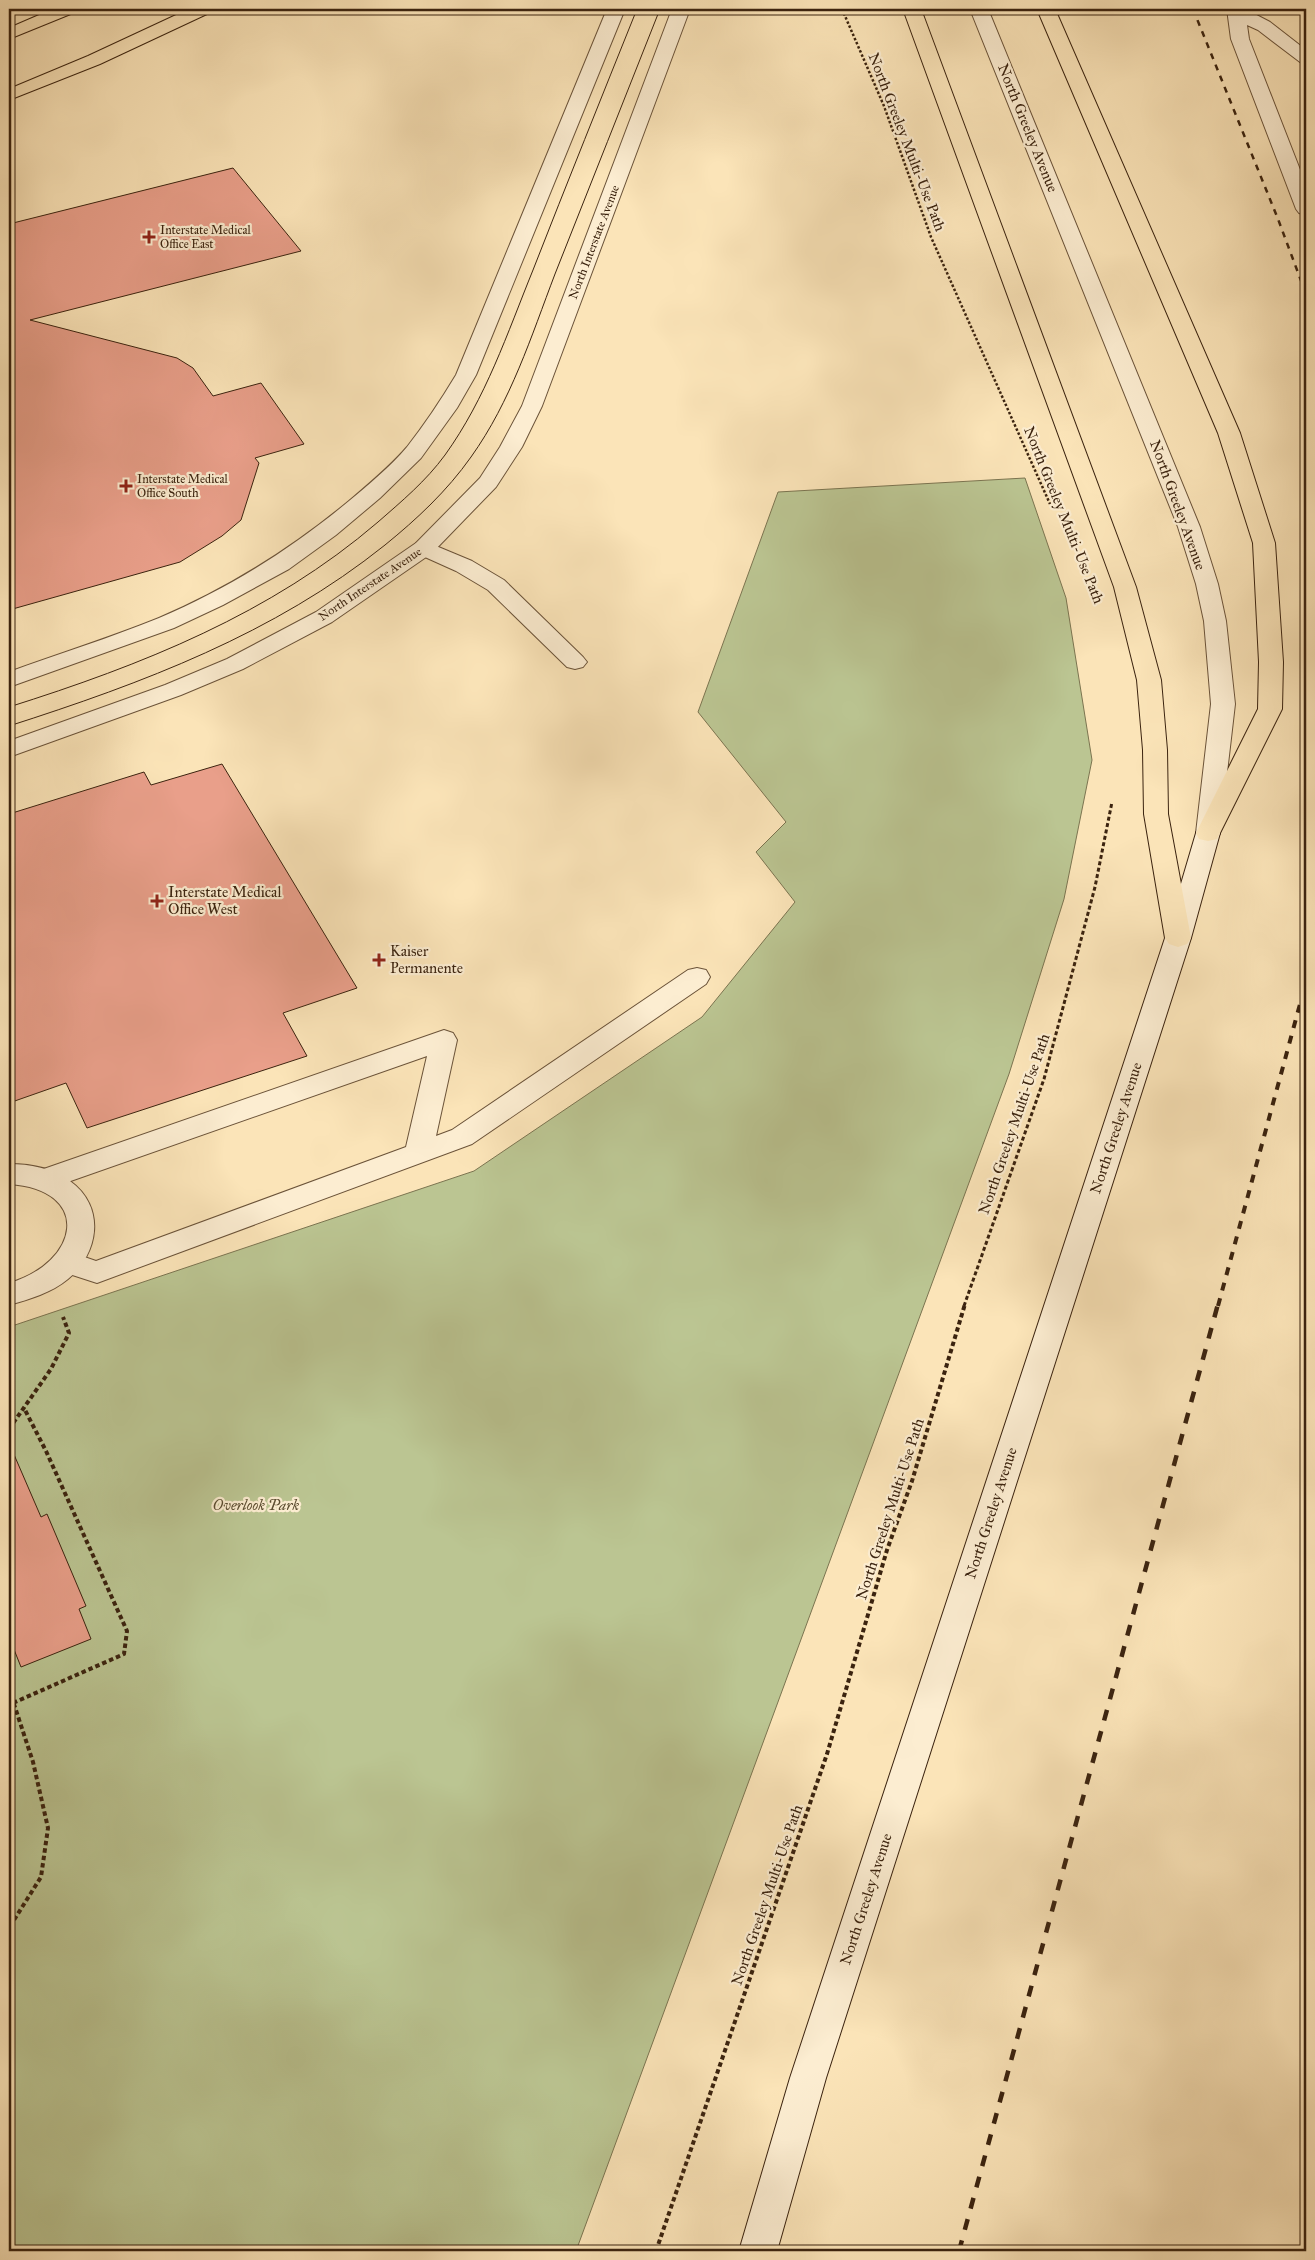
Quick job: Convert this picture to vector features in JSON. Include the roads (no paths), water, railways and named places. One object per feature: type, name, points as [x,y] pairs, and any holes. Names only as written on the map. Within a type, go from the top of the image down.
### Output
[{"type":"highway","points":[[9,34],[66,9]]},
{"type":"highway","points":[[9,95],[94,60],[203,9]]},
{"type":"highway","points":[[912,9],[1125,587],[1150,680],[1155,750],[1156,814],[1178,938]]},
{"type":"highway","points":[[1046,9],[1230,433],[1264,543],[1271,662],[1270,708],[1208,833]]},
{"type":"street","points":[[9,680],[166,623],[215,600],[281,564],[328,530],[372,493],[413,453],[447,408],[466,376],[616,9]]},
{"type":"street","name":"North Interstate Avenue","points":[[9,749],[173,690],[235,664],[324,617],[381,580],[424,548],[488,482],[511,447],[532,406],[682,9]]},
{"type":"street","name":"North Greeley Avenue","points":[[758,2251],[808,2078],[1178,938],[1208,833],[1223,704],[1215,621],[1207,584],[1189,527],[979,9]]},
{"type":"street","points":[[1237,11],[1264,26],[1306,58]]},
{"type":"street","points":[[1237,11],[1240,39],[1306,209]]},
{"type":"street","points":[[424,548],[464,566],[496,585],[575,662]]},
{"type":"street","points":[[56,1271],[97,1272],[462,1137],[697,977]]},
{"type":"street","points":[[45,1179],[444,1040],[418,1153]]},
{"type":"street","points":[[9,1174],[21,1174],[45,1179],[64,1190],[76,1205],[81,1224],[78,1244],[56,1271],[25,1290],[9,1294]]},
{"type":"tram line","points":[[9,707],[59,691],[156,654],[249,610],[294,584],[337,555],[378,522],[430,473],[445,455],[459,433],[495,365],[637,9]]},
{"type":"tram line","points":[[9,726],[59,710],[158,673],[206,653],[253,630],[298,605],[342,577],[397,535],[442,493],[462,469],[485,436],[509,391],[660,9]]},
{"type":"railway","points":[[1193,9],[1278,219],[1306,294]]},
{"type":"railway","points":[[1218,1306],[1306,982]]},
{"type":"railway","points":[[959,2251],[1218,1304]]},
{"type":"place","name":"Interstate Medical Office East","points":[[149,237]]},
{"type":"place","name":"Interstate Medical Office South","points":[[126,486]]},
{"type":"place","name":"Interstate Medical Office West","points":[[157,901]]},
{"type":"place","name":"Kaiser Permanente","points":[[379,960]]},
{"type":"park label","name":"Overlook Park","points":[[256,1505]]}]
